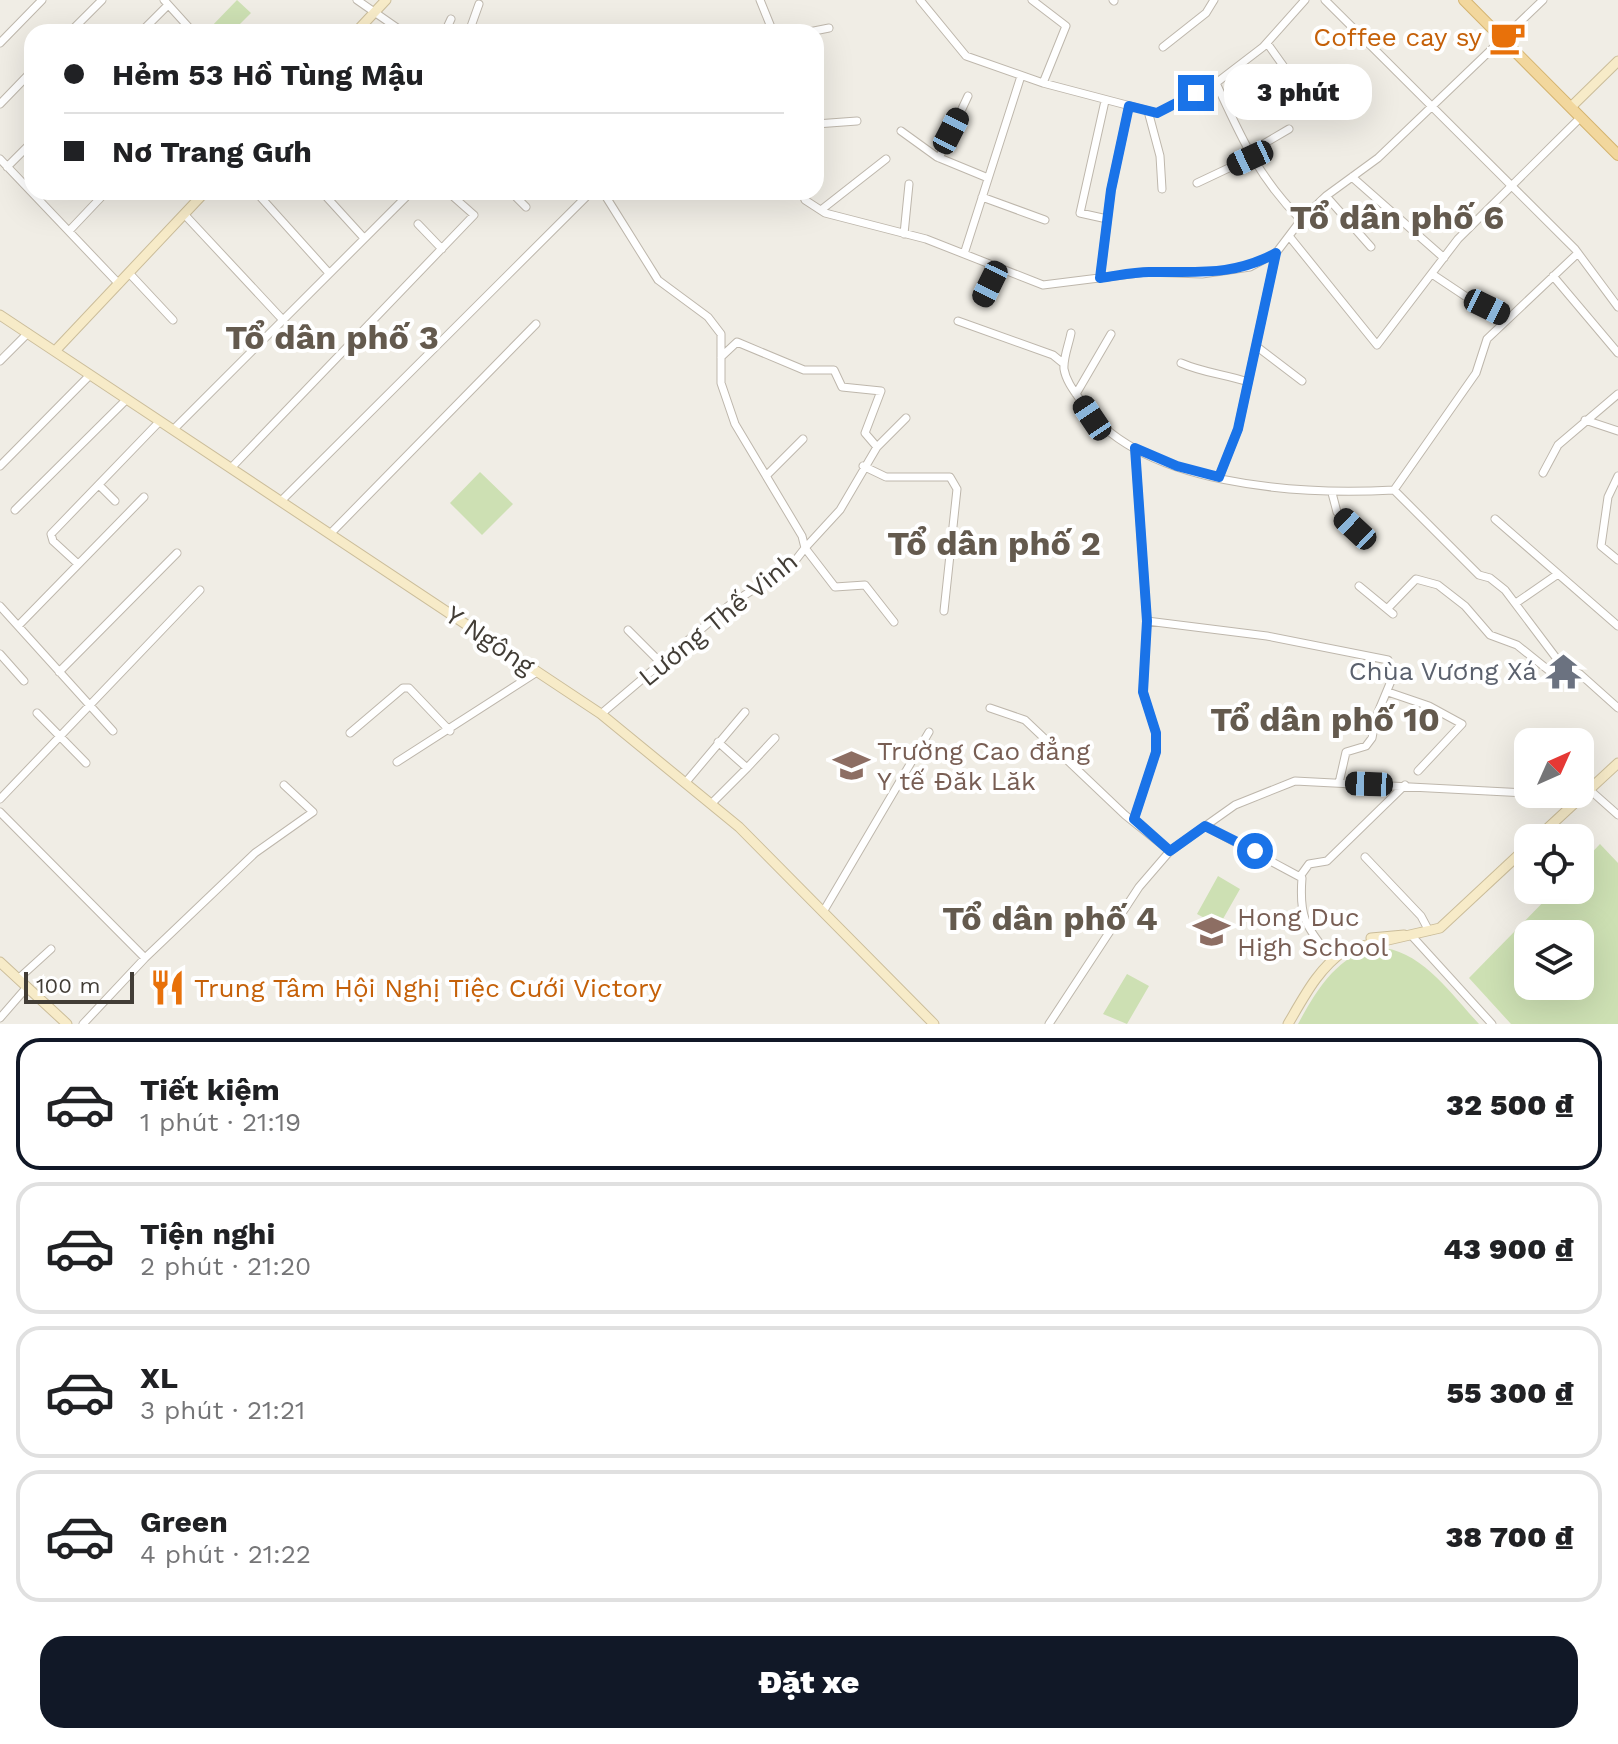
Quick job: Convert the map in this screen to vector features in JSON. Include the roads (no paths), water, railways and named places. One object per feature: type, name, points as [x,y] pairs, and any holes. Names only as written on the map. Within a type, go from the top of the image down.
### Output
[{"type":"main road","points":[[1464,0],[1618,155]]},
{"type":"street","points":[[0,43],[42,0]]},
{"type":"street","points":[[78,24],[102,0]]},
{"type":"street","points":[[357,0],[391,24]]},
{"type":"street","points":[[364,24],[386,0]]},
{"type":"street","points":[[760,0],[770,24]]},
{"type":"street","points":[[920,0],[966,56],[1043,83],[1157,113],[1216,83],[1267,43],[1305,0]]},
{"type":"street","points":[[1032,0],[1066,26],[1043,83]]},
{"type":"street","points":[[1163,47],[1206,13],[1214,0]]},
{"type":"street","points":[[1325,0],[1578,253],[1618,307]]},
{"type":"street","points":[[805,200],[821,210],[964,254],[1043,285],[1147,272],[1202,274],[1250,267],[1276,253],[1301,220],[1326,196],[1378,158],[1543,0]]},
{"type":"street","points":[[148,24],[166,2],[186,24]]},
{"type":"street","points":[[472,24],[479,4]]},
{"type":"street","points":[[449,24],[451,19]]},
{"type":"street","points":[[824,29],[829,28]]},
{"type":"street","points":[[1267,43],[1307,99]]},
{"type":"street","points":[[1571,107],[1618,61]]},
{"type":"street","points":[[964,254],[1021,76]]},
{"type":"street","points":[[0,104],[24,79]]},
{"type":"street","points":[[1216,83],[1249,156],[1274,193],[1301,220]]},
{"type":"street","points":[[939,158],[968,96]]},
{"type":"street","points":[[1105,101],[1080,213],[1107,219]]},
{"type":"street","points":[[1100,278],[1107,219],[1129,106]]},
{"type":"street","points":[[1148,111],[1160,156],[1162,189]]},
{"type":"street","points":[[1289,236],[1377,345],[1444,258],[1581,117]]},
{"type":"street","points":[[824,123],[857,121]]},
{"type":"street","points":[[1197,183],[1249,156],[1289,129]]},
{"type":"street","points":[[901,131],[939,158],[988,178]]},
{"type":"street","points":[[7,167],[24,150]]},
{"type":"street","points":[[0,159],[24,185]]},
{"type":"street","points":[[821,210],[886,159]]},
{"type":"street","points":[[1352,177],[1444,258]]},
{"type":"street","points":[[904,234],[909,184]]},
{"type":"street","points":[[1326,196],[1371,247]]},
{"type":"street","points":[[982,197],[1045,220]]},
{"type":"street","points":[[39,200],[119,284]]},
{"type":"street","points":[[69,231],[98,200]]},
{"type":"street","points":[[55,351],[197,200]]},
{"type":"street","points":[[263,200],[328,272]]},
{"type":"street","points":[[329,200],[363,237]]},
{"type":"street","points":[[173,430],[402,200]]},
{"type":"street","points":[[231,468],[474,215],[457,200]]},
{"type":"street","points":[[519,200],[526,207]]},
{"type":"street","points":[[281,501],[583,200]]},
{"type":"street","name":"Lương Thế Vinh","points":[[601,714],[732,603],[791,566],[805,548],[802,536],[735,424],[721,383],[721,334],[708,317],[658,280],[608,200]]},
{"type":"street","points":[[184,214],[282,319]]},
{"type":"street","points":[[418,224],[442,249]]},
{"type":"street","points":[[1219,477],[1238,429],[1276,253]]},
{"type":"street","points":[[1394,490],[1476,373],[1487,339],[1578,253]]},
{"type":"street","points":[[983,299],[998,268]]},
{"type":"street","points":[[129,273],[173,320]]},
{"type":"street","points":[[1432,274],[1509,318]]},
{"type":"street","points":[[1553,276],[1618,353]]},
{"type":"street","name":"Y Ngông","points":[[0,315],[601,714],[711,804],[934,1024]]},
{"type":"street","points":[[958,321],[1053,355],[1064,364]]},
{"type":"street","points":[[330,534],[536,324]]},
{"type":"street","points":[[0,361],[28,333]]},
{"type":"street","points":[[1071,333],[1064,364],[1068,381],[1092,418],[1135,448],[1177,466],[1287,490],[1332,493],[1394,490],[1479,575],[1490,578],[1516,603],[1551,654],[1618,708]]},
{"type":"street","points":[[1076,394],[1111,334]]},
{"type":"street","points":[[721,357],[737,342],[804,370],[834,370],[842,387],[881,391],[865,433],[877,447]]},
{"type":"street","points":[[1256,346],[1302,381]]},
{"type":"street","points":[[1181,363],[1207,374],[1221,373],[1248,382]]},
{"type":"street","points":[[0,466],[90,375]]},
{"type":"street","points":[[1543,473],[1558,445],[1618,394]]},
{"type":"street","points":[[15,510],[127,399]]},
{"type":"street","points":[[894,622],[865,585],[835,587],[805,548],[840,510],[863,466],[877,447],[906,418]]},
{"type":"street","points":[[1585,420],[1618,431]]},
{"type":"street","points":[[78,564],[51,536],[160,421]]},
{"type":"street","points":[[767,475],[803,439]]},
{"type":"street","points":[[1134,819],[1156,752],[1156,733],[1143,692],[1147,621],[1135,448]]},
{"type":"street","points":[[863,466],[886,477],[950,477],[957,489],[944,611]]},
{"type":"street","points":[[1618,476],[1608,497],[1601,546],[1618,560]]},
{"type":"street","points":[[99,485],[115,501]]},
{"type":"street","points":[[1332,493],[1337,512],[1369,543]]},
{"type":"street","points":[[18,626],[144,497]]},
{"type":"street","points":[[1495,519],[1618,626]]},
{"type":"street","points":[[59,672],[177,553]]},
{"type":"street","points":[[1516,603],[1558,574]]},
{"type":"street","points":[[1359,586],[1390,612],[1416,579],[1427,580],[1454,596],[1490,635],[1517,645],[1557,677],[1570,668]]},
{"type":"street","points":[[0,799],[200,590]]},
{"type":"street","points":[[0,606],[113,731]]},
{"type":"street","points":[[1147,621],[1267,636],[1388,660],[1392,670],[1388,692],[1366,746],[1346,752],[1342,759],[1339,783]]},
{"type":"street","points":[[628,630],[661,663]]},
{"type":"street","points":[[0,654],[24,681]]},
{"type":"street","points":[[397,762],[450,731],[537,672]]},
{"type":"street","points":[[350,733],[403,688],[409,688],[450,731]]},
{"type":"street","points":[[1388,692],[1429,706],[1462,724],[1418,771]]},
{"type":"street","points":[[990,708],[1025,720],[1125,815],[1134,819],[1170,851]]},
{"type":"street","points":[[686,782],[745,712]]},
{"type":"street","points":[[37,713],[86,763]]},
{"type":"street","points":[[823,912],[929,732]]},
{"type":"street","points":[[711,804],[775,738]]},
{"type":"street","points":[[718,742],[747,768]]},
{"type":"street","points":[[1594,787],[1618,763]]},
{"type":"street","points":[[1049,1024],[1139,887],[1170,851],[1235,805],[1295,781],[1514,792]]},
{"type":"street","points":[[83,1024],[145,958],[255,853],[313,812],[284,785]]},
{"type":"street","points":[[1301,875],[1309,864],[1327,861],[1405,785]]},
{"type":"street","points":[[1594,799],[1618,815]]},
{"type":"street","points":[[1553,824],[1571,808]]},
{"type":"street","points":[[0,812],[145,958]]},
{"type":"street","points":[[1205,826],[1302,878],[1301,913],[1309,931],[1329,955]]},
{"type":"street","points":[[1365,857],[1421,916],[1429,931]]},
{"type":"street","points":[[1288,1024],[1316,977],[1334,958],[1345,950],[1440,928],[1514,859]]},
{"type":"street","points":[[1282,1024],[1310,974],[1343,945],[1360,940],[1411,935]]},
{"type":"street","points":[[1411,935],[1492,1024]]},
{"type":"street","points":[[18,979],[51,949]]},
{"type":"street","points":[[0,962],[67,1024]]},
{"type":"street","points":[[0,1018],[27,987]]},
{"type":"place","name":"Coffee cay sy","points":[[1508,37]]},
{"type":"place","name":"Chùa Vương Xá","points":[[1563,671]]},
{"type":"place","name":"Trường Cao đẳng Y tế Đăk Lăk","points":[[851,766]]},
{"type":"place","name":"Hong Duc High School","points":[[1211,932]]},
{"type":"place","name":"Trung Tâm Hội Nghị Tiệc Cưới Victory","points":[[168,988]]},
{"type":"district","name":"Tổ dân phố 6","points":[[1397,217]]},
{"type":"district","name":"Tổ dân phố 3","points":[[332,337]]},
{"type":"district","name":"Tổ dân phố 2","points":[[994,543]]},
{"type":"district","name":"Tổ dân phố 10","points":[[1325,719]]},
{"type":"district","name":"Tổ dân phố 4","points":[[1050,918]]}]
